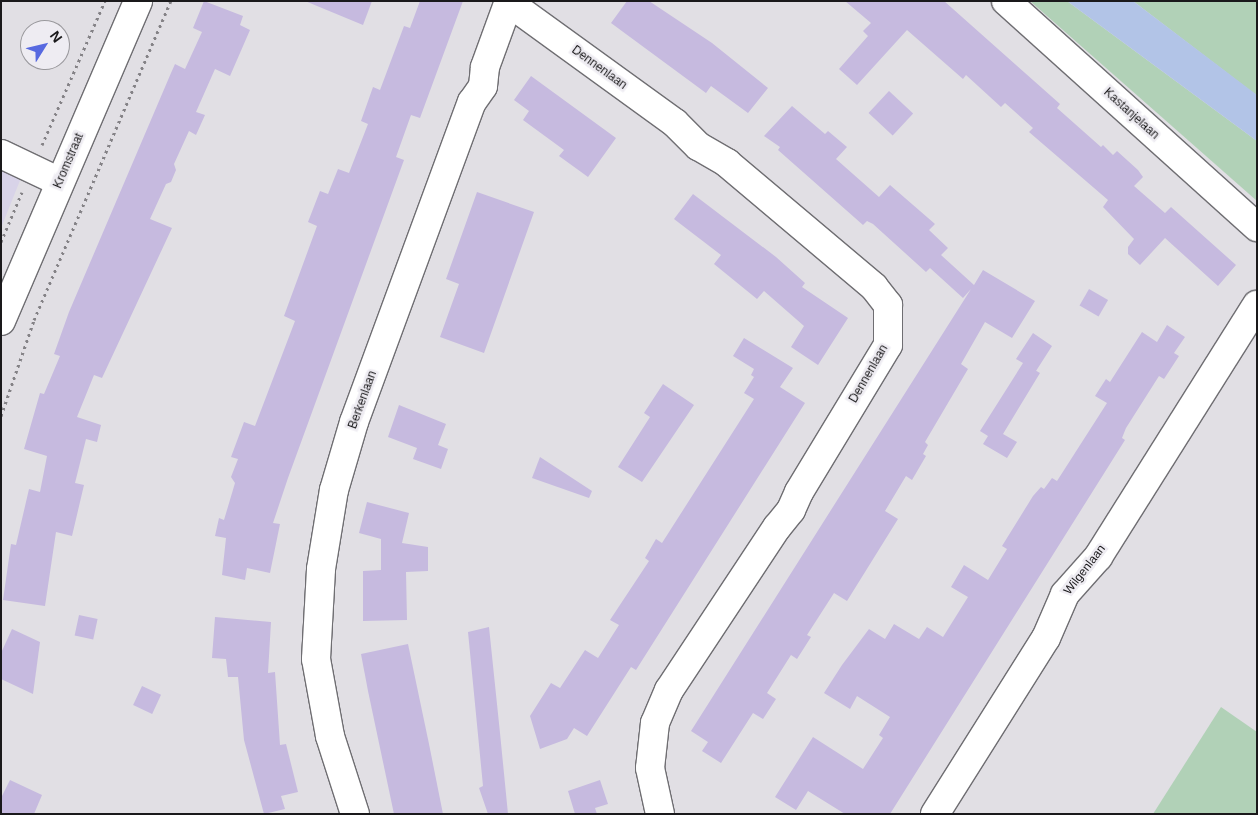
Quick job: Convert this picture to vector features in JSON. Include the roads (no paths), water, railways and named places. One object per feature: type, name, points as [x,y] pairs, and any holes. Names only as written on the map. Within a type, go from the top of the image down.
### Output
[{"type":"street","name":"Kromstraat","points":[[1,321],[138,1]]},
{"type":"street","name":"Berkenlaan","points":[[355,814],[330,736],[316,659],[321,569],[334,490],[354,422],[469,111],[483,86],[485,67],[508,1]]},
{"type":"street","name":"Dennenlaan","points":[[508,1],[675,123],[698,146],[728,163],[874,287],[888,305],[890,325],[888,345],[799,492],[792,510],[777,527],[670,690],[655,723],[650,768],[660,814]]},
{"type":"street","name":"Kastanjelaan","points":[[1006,1],[1257,227]]},
{"type":"street","points":[[1,154],[60,182]]},
{"type":"street","name":"Wilgenlaan","points":[[935,814],[1046,638],[1065,594],[1098,557],[1257,305]]},
{"type":"water","points":[[1067,1],[1133,1],[1257,95],[1257,141]]}]
